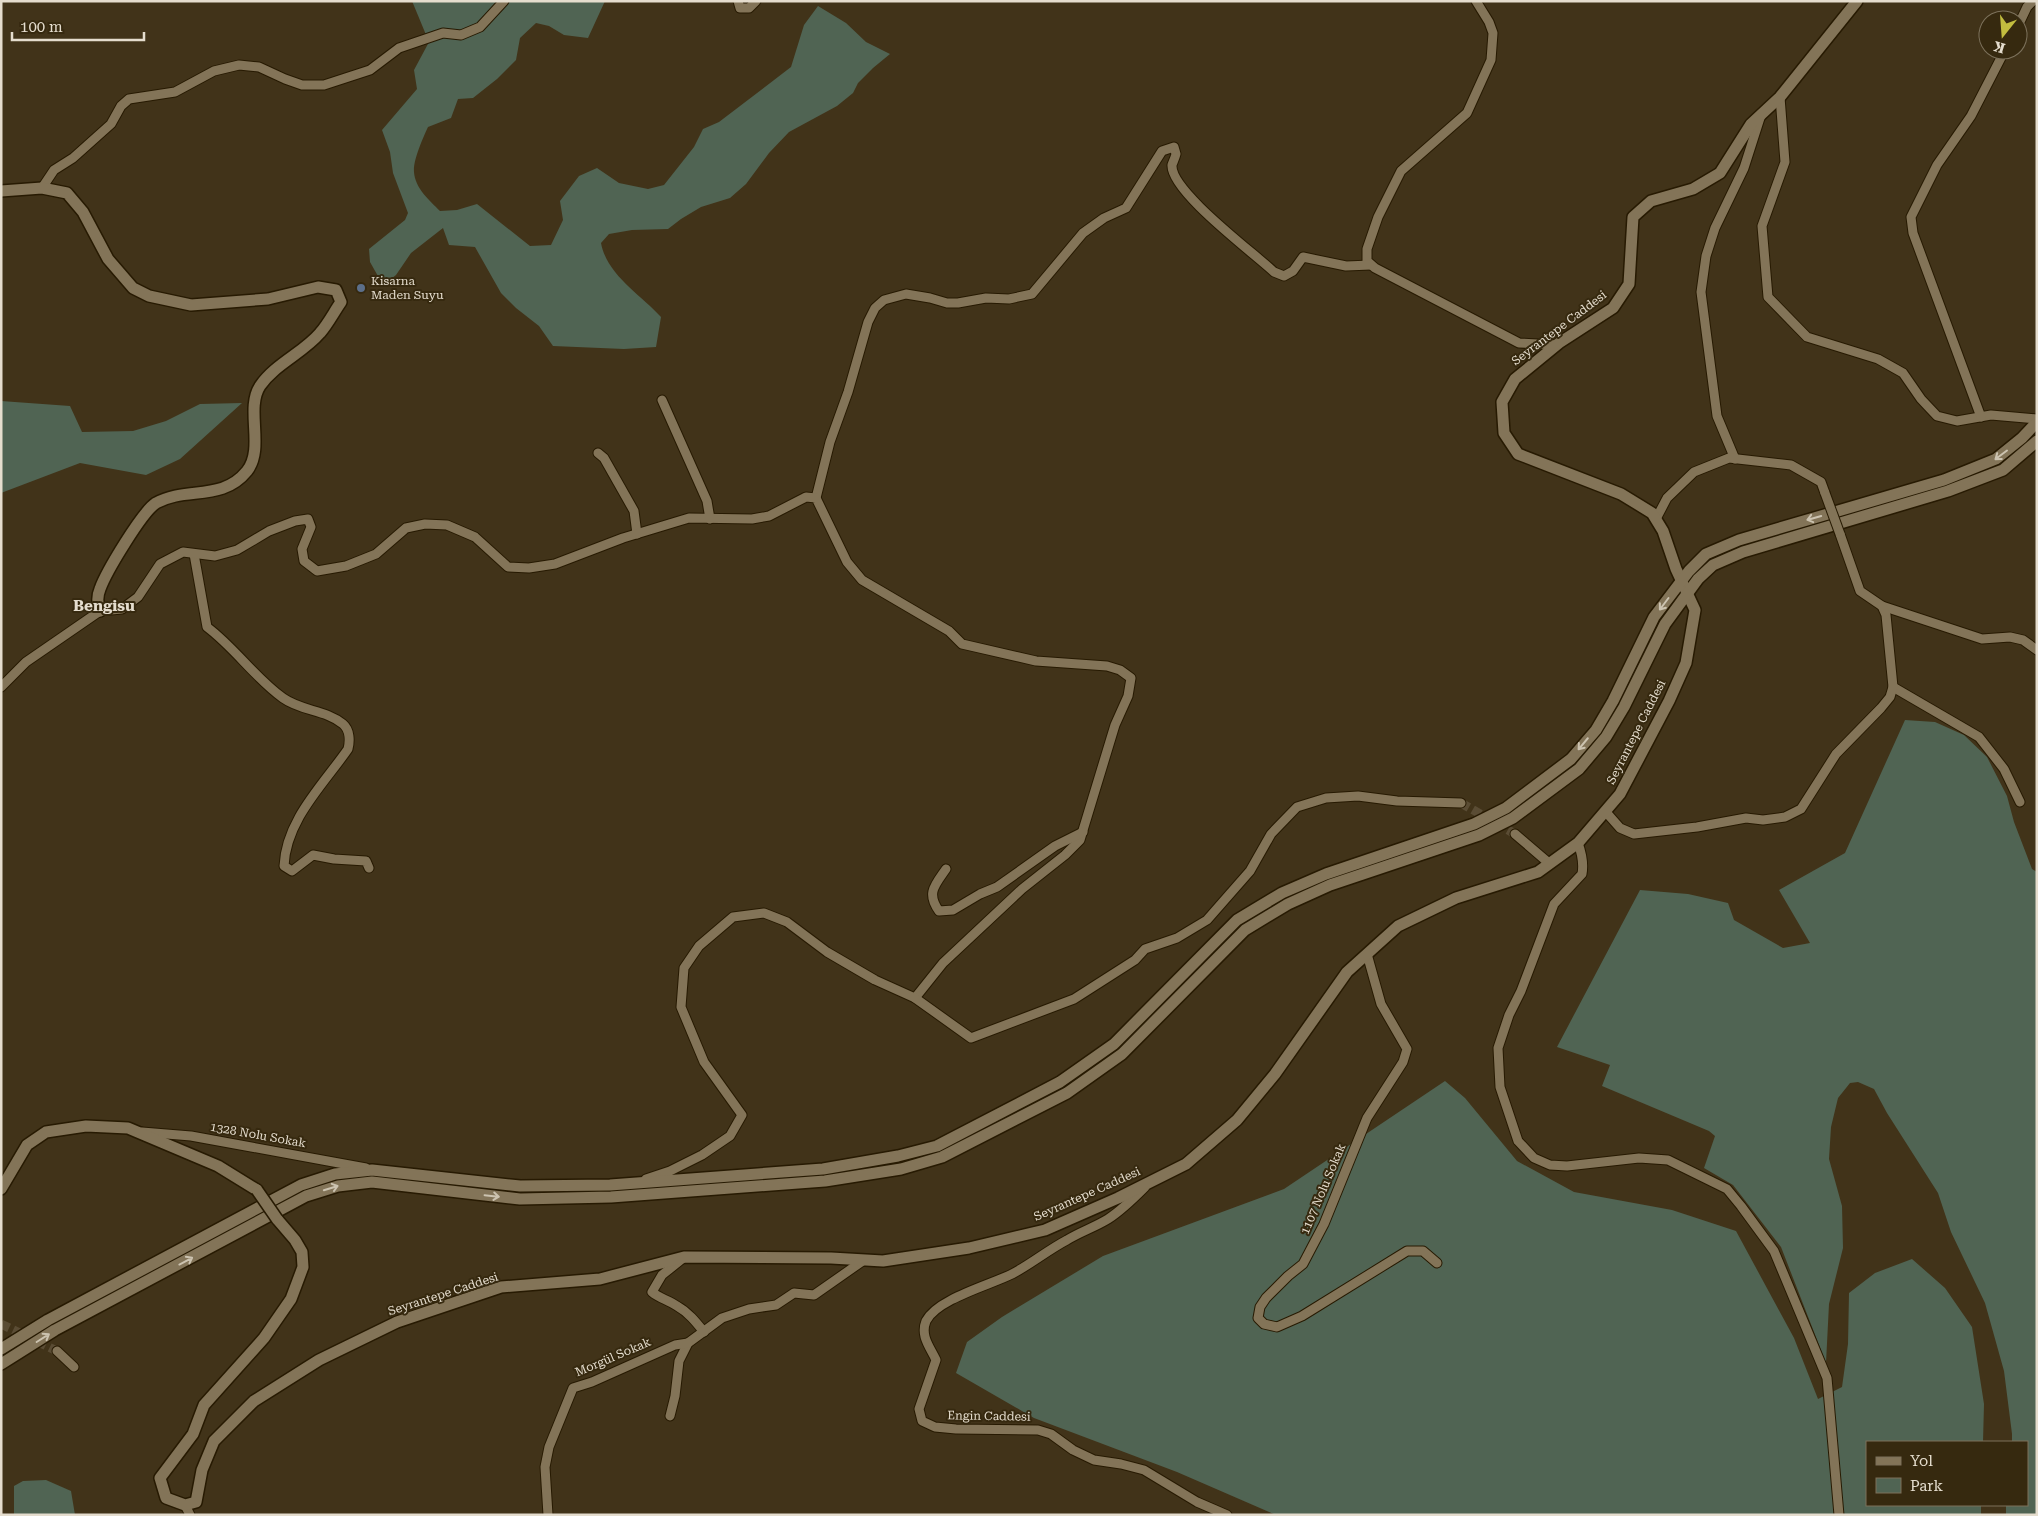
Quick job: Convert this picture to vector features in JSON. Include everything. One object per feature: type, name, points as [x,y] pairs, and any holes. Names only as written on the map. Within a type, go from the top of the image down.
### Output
[{"type":"main road","name":"Seyrantepe Caddesi","points":[[1,1189],[27,1145],[46,1132],[86,1126],[128,1128],[218,1166],[257,1190],[302,1252],[303,1267],[291,1299],[264,1338],[204,1404],[193,1434],[160,1478],[166,1498],[188,1510],[196,1502],[202,1470],[214,1441],[254,1401],[320,1360],[397,1322],[502,1287],[600,1279],[684,1257],[883,1261],[969,1248],[1045,1230],[1186,1164],[1237,1120],[1275,1074],[1347,972],[1398,926],[1456,898],[1538,872],[1578,843],[1620,794],[1669,701],[1686,663],[1695,610],[1681,581],[1663,531],[1652,513],[1621,494],[1518,454],[1504,433],[1502,402],[1515,379],[1557,345],[1614,308],[1629,284],[1633,217],[1651,201],[1693,189],[1720,173],[1735,147],[1752,124],[1780,97],[1856,1]]},
{"type":"main road","points":[[1,191],[42,188],[67,193],[83,212],[108,259],[133,288],[149,296],[191,305],[268,300],[318,286],[336,290],[341,302],[319,334],[260,386],[254,401],[255,437],[253,454],[248,469],[234,482],[214,492],[169,497],[154,504],[127,540],[104,581],[97,603],[100,611]]},
{"type":"main road","points":[[1,1349],[48,1320],[301,1185],[335,1174],[374,1170],[520,1186],[635,1183],[823,1168],[898,1156],[937,1146],[1060,1082],[1114,1044],[1237,920],[1282,893],[1326,874],[1474,824],[1506,808],[1571,760],[1596,730],[1613,701],[1654,617],[1681,581],[1706,554],[1738,540],[1944,480],[1996,459],[2022,438],[2037,420]]},
{"type":"main road","points":[[1,1364],[55,1330],[298,1201],[338,1186],[372,1182],[520,1199],[611,1197],[824,1181],[901,1169],[942,1157],[1067,1093],[1122,1054],[1245,930],[1288,904],[1330,886],[1479,835],[1513,818],[1579,769],[1606,737],[1620,715],[1665,624],[1698,580],[1713,565],[1743,552],[1948,492],[2003,470],[2037,441]]},
{"type":"street","points":[[42,188],[54,170],[73,158],[111,124],[121,106],[129,99],[175,92],[214,71],[239,65],[259,66],[285,79],[302,84],[324,85],[370,70],[399,48],[444,33],[461,35],[480,27],[504,1]]},
{"type":"street","points":[[738,1],[740,8],[748,8],[756,1]]},
{"type":"street","points":[[1476,1],[1489,22],[1493,33],[1490,60],[1467,113],[1401,171],[1378,217],[1370,241],[1367,261],[1519,343],[1557,345]]},
{"type":"street","points":[[1981,417],[1914,233],[1911,217],[1937,165],[1971,116],[2000,60]]},
{"type":"street","points":[[1780,97],[1785,162],[1762,226],[1768,296],[1806,337],[1878,359],[1903,373],[1921,399],[1937,416],[1956,422],[1991,415],[2037,420]]},
{"type":"street","points":[[1735,458],[1717,416],[1701,292],[1709,247],[1715,228],[1744,168],[1761,115]]},
{"type":"street","points":[[915,998],[943,963],[1022,889],[1065,855],[1080,840],[1115,725],[1128,696],[1131,678],[1120,670],[1107,666],[1036,661],[962,644],[948,631],[862,580],[847,562],[816,498],[830,442],[848,392],[868,322],[875,308],[884,300],[906,294],[947,303],[958,303],[986,298],[1009,298],[1032,294],[1083,233],[1104,218],[1126,208],[1162,150],[1174,147],[1176,154],[1172,166],[1175,177],[1203,211],[1274,272],[1284,276],[1293,271],[1303,256],[1346,266],[1372,265]]},
{"type":"street","points":[[662,400],[708,501],[710,519]]},
{"type":"street","points":[[598,453],[604,458],[634,511],[637,534]]},
{"type":"street","points":[[1656,519],[1667,498],[1694,472],[1729,458],[1792,465],[1820,482],[1860,591],[1882,606],[1982,639],[2010,638],[2023,640],[2037,650]]},
{"type":"street","points":[[1,687],[26,662],[100,611],[122,609],[138,596],[160,564],[183,552],[214,556],[237,550],[269,531],[295,521],[308,518],[311,527],[302,549],[304,561],[317,572],[346,566],[376,554],[406,528],[425,524],[447,525],[475,537],[508,567],[529,568],[555,564],[637,534],[690,518],[752,519],[769,516],[806,497],[816,498]]},
{"type":"street","points":[[194,554],[207,627],[226,642],[285,699],[307,710],[332,717],[345,726],[350,738],[348,749],[300,814],[285,853],[284,866],[292,871],[313,855],[366,861],[369,868]]},
{"type":"street","points":[[1605,812],[1620,828],[1634,834],[1698,827],[1746,818],[1763,820],[1785,818],[1802,809],[1836,754],[1881,708],[1890,697],[1894,687],[1886,616],[1882,606]]},
{"type":"street","points":[[1894,687],[1979,737],[2004,769],[2020,802]]},
{"type":"street","points":[[635,1183],[670,1170],[702,1154],[730,1136],[742,1115],[704,1062],[680,1007],[684,968],[698,946],[733,917],[764,913],[787,922],[827,952],[875,980],[915,998],[971,1038],[1074,999],[1135,960],[1145,949],[1177,938],[1207,920],[1250,871],[1271,834],[1297,807],[1326,798],[1358,796],[1397,801],[1461,803]]},
{"type":"street","points":[[946,869],[933,887],[933,902],[940,911],[953,910],[997,886],[1054,846],[1083,832]]},
{"type":"street","points":[[1515,834],[1550,864]]},
{"type":"street","points":[[1578,843],[1582,854],[1582,874],[1554,904],[1521,991],[1509,1015],[1498,1048],[1500,1087],[1518,1142],[1534,1158],[1550,1165],[1567,1166],[1639,1158],[1668,1160],[1727,1189],[1774,1251],[1827,1378],[1838,1515]]},
{"type":"street","name":"1107 Nolu Sokak","points":[[1367,954],[1382,1004],[1408,1049],[1403,1062],[1366,1118],[1324,1224],[1303,1264],[1266,1298],[1260,1308],[1258,1318],[1264,1324],[1277,1327],[1302,1316],[1407,1251],[1424,1251],[1437,1263]]},
{"type":"street","name":"1328 Nolu Sokak","points":[[136,1131],[190,1136],[374,1170]]},
{"type":"street","name":"Engin Caddesi","points":[[1148,1183],[1130,1203],[1107,1220],[1067,1240],[1014,1274],[989,1286],[962,1294],[936,1311],[927,1320],[924,1336],[936,1360],[919,1409],[922,1421],[935,1427],[1038,1430],[1051,1434],[1073,1450],[1094,1460],[1144,1470],[1196,1502],[1227,1515]]},
{"type":"street","points":[[684,1257],[662,1275],[652,1292],[658,1297],[676,1305],[690,1316],[704,1332]]},
{"type":"street","points":[[670,1416],[675,1396],[679,1361],[688,1343],[722,1318],[749,1309],[776,1305],[794,1293],[814,1295],[864,1260]]},
{"type":"street","name":"Morgül Sokak","points":[[548,1515],[545,1467],[549,1448],[573,1388],[592,1382],[675,1345],[688,1343]]},
{"type":"street","points":[[57,1351],[74,1367]]},
{"type":"green space","points":[[412,1],[605,1],[588,38],[564,35],[549,26],[536,23],[520,38],[516,60],[497,79],[473,98],[458,99],[451,118],[428,127],[417,155],[414,172],[417,183],[423,193],[440,211],[457,210],[477,204],[530,246],[551,245],[563,220],[560,201],[579,176],[597,168],[619,183],[648,189],[664,185],[694,147],[703,129],[719,122],[791,67],[804,25],[818,6],[846,23],[866,42],[890,54],[858,83],[853,93],[837,106],[789,132],[769,153],[746,184],[730,198],[701,207],[668,229],[632,230],[609,234],[601,243],[604,254],[617,274],[661,317],[656,347],[624,349],[553,346],[539,326],[501,293],[475,247],[449,245],[443,228],[411,253],[396,275],[383,285],[370,262],[369,249],[405,220],[408,213],[393,173],[390,152],[382,130],[417,89],[414,70],[429,42]]},
{"type":"green space","points":[[1,401],[70,406],[82,432],[133,431],[166,421],[200,404],[242,403],[180,459],[146,475],[80,463],[1,493]]},
{"type":"green space","points":[[1905,720],[1935,722],[1964,735],[1987,757],[2007,796],[2014,822],[2032,869],[2037,872],[2037,1515],[2006,1515],[2006,1506],[2028,1506],[2028,1441],[2012,1441],[2004,1371],[1985,1303],[1951,1232],[1938,1193],[1887,1113],[1874,1089],[1858,1082],[1850,1083],[1838,1098],[1831,1127],[1829,1159],[1842,1206],[1843,1248],[1829,1304],[1826,1363],[1781,1247],[1733,1185],[1704,1168],[1715,1136],[1709,1131],[1602,1086],[1610,1065],[1557,1047],[1640,890],[1688,894],[1728,903],[1734,920],[1783,948],[1810,943],[1779,890],[1845,853]]},
{"type":"green space","points":[[1445,1081],[1465,1098],[1517,1161],[1574,1192],[1672,1210],[1736,1231],[1794,1338],[1818,1399],[1842,1387],[1848,1344],[1849,1293],[1875,1273],[1912,1259],[1945,1288],[1972,1327],[1984,1404],[1983,1441],[1866,1441],[1866,1506],[1981,1506],[1981,1515],[1276,1515],[1177,1472],[1034,1418],[956,1373],[967,1342],[1002,1317],[1103,1256],[1284,1189]]},
{"type":"green space","points":[[46,1480],[71,1491],[75,1515],[14,1515],[14,1486],[23,1481]]},
{"type":"tunnel","points":[[1461,803],[1515,834]]},
{"type":"tunnel","points":[[1,1324],[57,1351]]},
{"type":"place","name":"Kisarna Maden Suyu","points":[[361,288]]},
{"type":"district","name":"Bengisu","points":[[104,606]]}]
